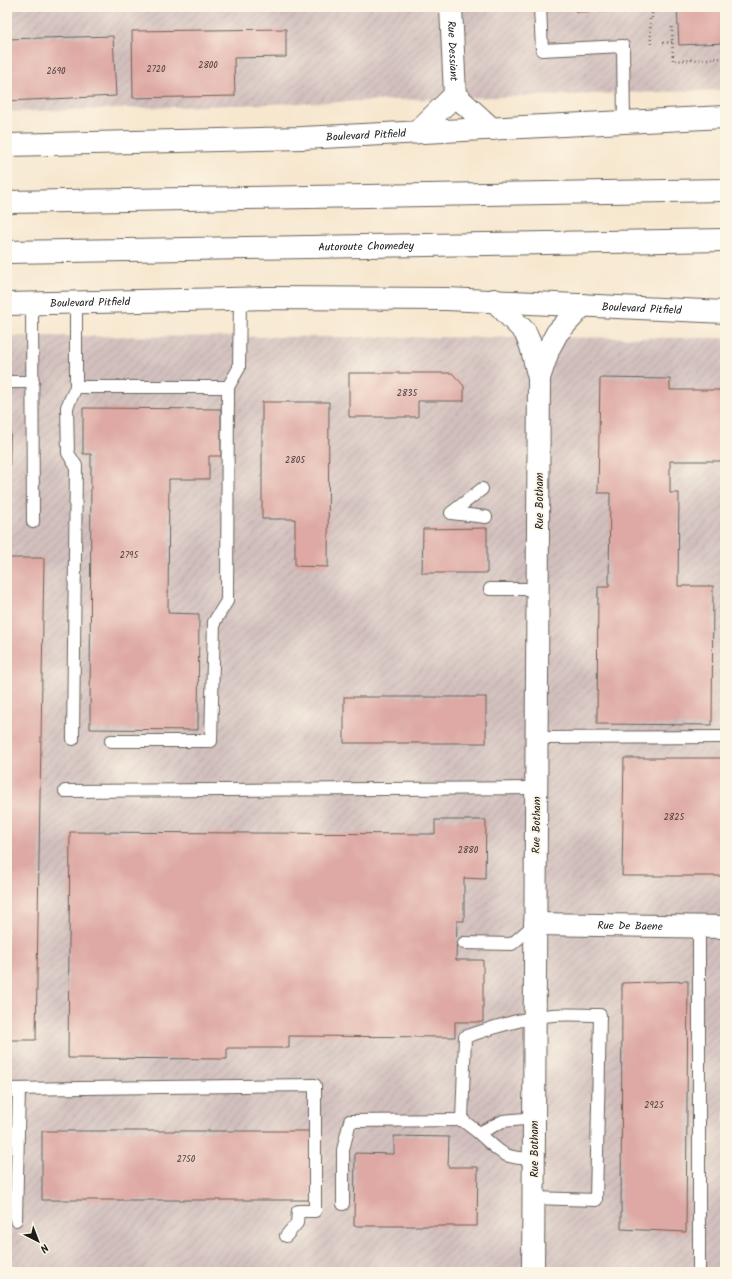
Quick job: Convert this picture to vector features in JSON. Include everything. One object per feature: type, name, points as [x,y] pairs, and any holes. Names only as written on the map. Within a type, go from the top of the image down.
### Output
[{"type":"main road","name":"Rue Dessiant","points":[[451,7],[455,95],[492,129]]},
{"type":"main road","name":"Rue Dessiant","points":[[417,132],[455,95]]},
{"type":"main road","name":"Boulevard Pitfield","points":[[7,145],[302,138],[725,117]]},
{"type":"main road","points":[[7,202],[725,190]]},
{"type":"main road","name":"Autoroute Chomedey","points":[[7,252],[725,240]]},
{"type":"main road","name":"Boulevard Pitfield","points":[[7,304],[240,300],[275,298],[494,300],[725,312]]},
{"type":"main road","name":"Rue Botham","points":[[494,300],[524,332],[532,346],[539,378],[533,1272]]},
{"type":"main road","name":"Rue Botham","points":[[539,378],[549,348],[557,333],[583,305]]},
{"type":"main road","name":"Rue De Baene","points":[[535,924],[725,926]]},
{"type":"lane","points":[[540,7],[542,50],[623,46],[624,122]]},
{"type":"lane","points":[[111,741],[211,741],[214,622],[227,601],[228,387],[239,368],[240,300]]},
{"type":"lane","points":[[32,303],[33,522]]},
{"type":"lane","points":[[73,739],[76,466],[68,453],[67,407],[76,387],[76,303]]},
{"type":"lane","points":[[7,382],[33,382]]},
{"type":"lane","points":[[76,387],[228,387]]},
{"type":"lane","points":[[482,489],[451,512],[486,517]]},
{"type":"lane","points":[[490,589],[538,589]]},
{"type":"lane","points":[[537,738],[725,737]]},
{"type":"lane","points":[[65,791],[536,788]]},
{"type":"lane","points":[[464,943],[512,944],[535,924]]},
{"type":"lane","points":[[699,926],[699,1272]]},
{"type":"lane","points":[[462,1120],[465,1037],[507,1023],[534,1018],[554,1015],[600,1015],[596,1200],[533,1198]]},
{"type":"lane","points":[[7,1089],[315,1085],[315,1211],[298,1211],[297,1223],[286,1236]]},
{"type":"lane","points":[[16,1220],[19,1089]]},
{"type":"lane","points":[[479,1133],[503,1121],[534,1118]]},
{"type":"lane","points":[[343,1204],[343,1150],[350,1121],[462,1120],[505,1156],[511,1158],[534,1159]]},
{"type":"path","points":[[651,44],[650,19],[652,19],[652,9]]},
{"type":"path","points":[[672,27],[673,61],[725,58]]},
{"type":"path","points":[[663,43],[672,42]]},
{"type":"shaded area","points":[[7,7],[725,7],[725,90],[7,112]]},
{"type":"shaded area","points":[[7,336],[725,338],[725,1272],[7,1272]]},
{"type":"building","points":[[575,7],[669,7],[669,8],[576,12]]},
{"type":"building","points":[[677,7],[725,7],[725,43],[679,45]]},
{"type":"building","points":[[286,29],[286,57],[234,58],[235,96],[133,98],[132,31]]},
{"type":"building","points":[[113,36],[116,96],[7,101],[7,39]]},
{"type":"building","points":[[349,373],[452,373],[464,386],[464,401],[418,401],[418,417],[349,417]]},
{"type":"building","points":[[600,378],[670,379],[670,390],[725,390],[725,461],[670,461],[670,493],[679,493],[678,586],[713,586],[712,725],[597,724],[598,587],[609,587],[610,493],[598,493]]},
{"type":"building","points":[[262,402],[329,402],[328,567],[295,566],[295,519],[262,519]]},
{"type":"building","points":[[7,405],[11,405],[8,537],[7,537]]},
{"type":"building","points":[[83,408],[221,409],[221,456],[209,456],[209,479],[169,479],[168,613],[199,614],[198,730],[90,729],[91,454],[83,454]]},
{"type":"building","points":[[487,528],[487,573],[422,573],[423,529]]},
{"type":"building","points":[[7,558],[44,558],[36,1040],[7,1040]]},
{"type":"building","points":[[344,697],[486,697],[486,743],[344,743]]},
{"type":"building","points":[[624,758],[725,758],[725,876],[622,876]]},
{"type":"building","points":[[435,820],[486,820],[485,879],[464,878],[464,921],[457,921],[456,960],[483,960],[483,1022],[455,1022],[455,1037],[289,1036],[289,1048],[227,1048],[227,1059],[68,1058],[70,832],[435,834]]},
{"type":"building","points":[[688,981],[686,1232],[621,1229],[622,983]]},
{"type":"building","points":[[42,1131],[312,1131],[311,1200],[42,1200]]},
{"type":"building","points":[[394,1136],[449,1137],[448,1167],[478,1167],[477,1226],[354,1226],[355,1153],[394,1154]]}]
